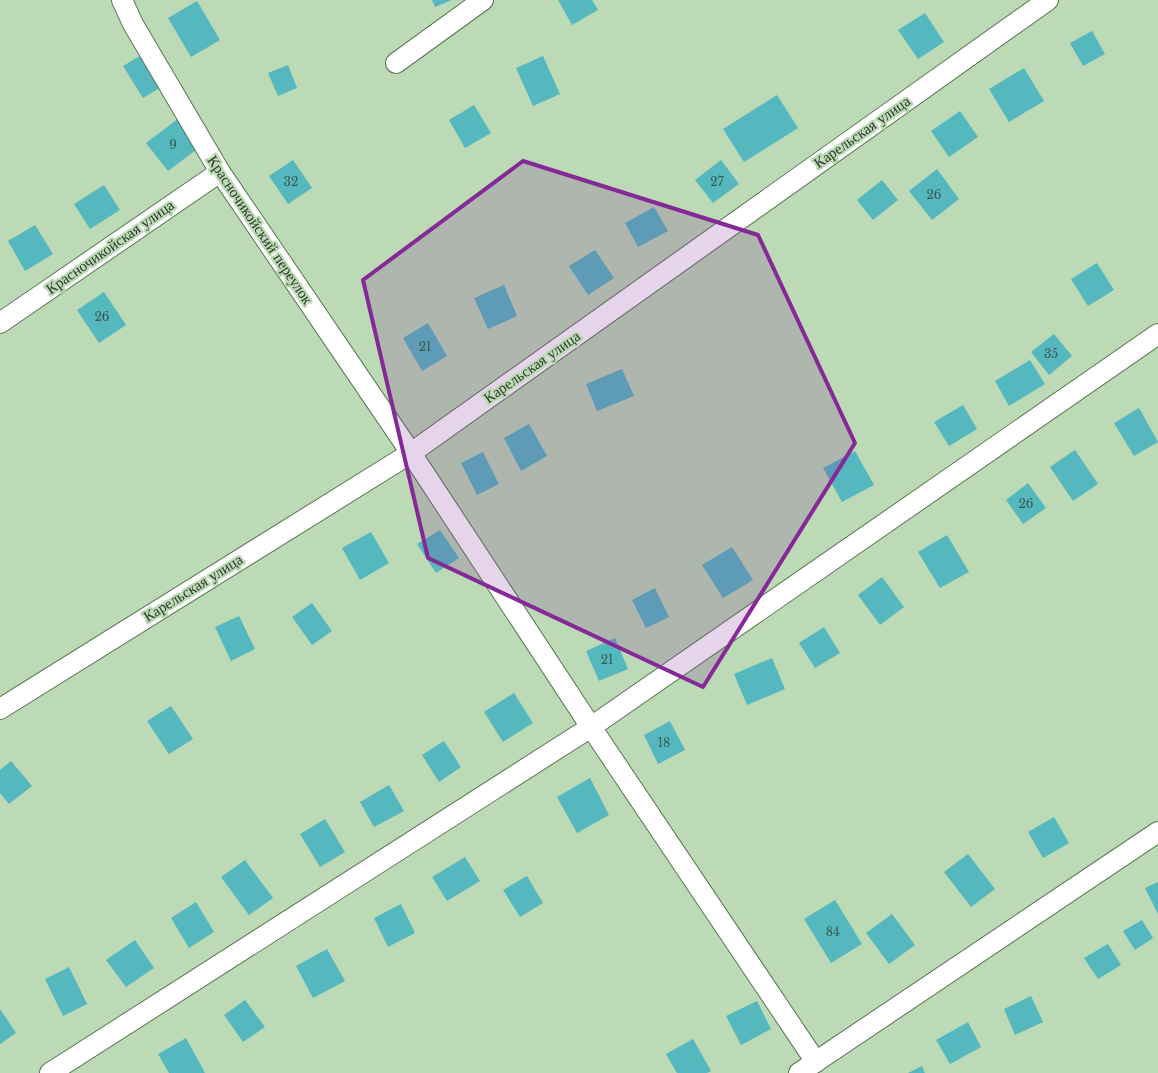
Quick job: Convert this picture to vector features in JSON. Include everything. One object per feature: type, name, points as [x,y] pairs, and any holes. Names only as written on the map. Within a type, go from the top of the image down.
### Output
[{"type":"street","name":"Красночикойский переулок","points":[[122,0],[133,24],[220,172],[411,452],[591,727],[816,1062]]},
{"type":"street","points":[[396,63],[483,0]]},
{"type":"street","name":"Карельская улица","points":[[0,709],[411,452],[1048,0]]},
{"type":"street","name":"Красночикойская улица","points":[[0,323],[220,172]]},
{"type":"street","points":[[50,1073],[591,727],[1158,334]]},
{"type":"street","points":[[799,1073],[1158,832]]},
{"type":"highlighted area","points":[[523,161],[758,235],[855,443],[703,687],[428,558],[363,280]]},
{"type":"building","points":[[432,0],[452,0],[435,7]]},
{"type":"building","points":[[558,0],[592,0],[598,10],[572,25]]},
{"type":"building","points":[[197,1],[220,40],[191,57],[168,18]]},
{"type":"building","points":[[925,13],[944,42],[918,59],[898,30]]},
{"type":"building","points":[[1092,31],[1105,54],[1083,66],[1070,43]]},
{"type":"building","points":[[145,53],[165,85],[143,98],[123,66]]},
{"type":"building","points":[[543,56],[560,94],[533,106],[516,68]]},
{"type":"building","points":[[288,65],[297,88],[278,96],[268,73]]},
{"type":"building","points":[[1024,68],[1044,101],[1009,122],[989,89]]},
{"type":"building","points":[[777,95],[798,128],[744,162],[723,129]]},
{"type":"building","points":[[474,105],[491,133],[465,148],[449,120]]},
{"type":"building","points":[[960,111],[978,137],[949,157],[931,131]]},
{"type":"building","points":[[179,118],[200,147],[168,171],[146,143]]},
{"type":"building","points":[[293,160],[312,188],[288,204],[269,176]]},
{"type":"building","points":[[721,160],[739,184],[713,203],[695,180]]},
{"type":"building","points":[[937,169],[959,199],[932,220],[909,191]]},
{"type":"building","points":[[882,180],[898,200],[873,220],[857,200]]},
{"type":"building","points":[[104,185],[120,210],[90,229],[74,204]]},
{"type":"building","points":[[654,207],[668,231],[638,247],[625,223]]},
{"type":"building","points":[[35,225],[53,254],[25,271],[8,241]]},
{"type":"building","points":[[595,250],[614,278],[588,295],[569,266]]},
{"type":"building","points":[[1097,263],[1114,290],[1088,306],[1071,279]]},
{"type":"building","points":[[504,285],[517,316],[488,329],[474,298]]},
{"type":"building","points":[[104,292],[126,325],[99,343],[77,310]]},
{"type":"building","points":[[428,323],[447,356],[422,371],[403,338]]},
{"type":"building","points":[[1054,334],[1072,356],[1049,375],[1031,352]]},
{"type":"building","points":[[1030,360],[1045,384],[1009,406],[995,381]]},
{"type":"building","points":[[622,369],[634,396],[597,411],[586,384]]},
{"type":"building","points":[[963,405],[977,429],[949,446],[934,422]]},
{"type":"building","points":[[1139,408],[1158,442],[1134,456],[1114,423]]},
{"type":"building","points":[[529,424],[547,456],[521,471],[504,438]]},
{"type":"building","points":[[1075,450],[1098,484],[1073,501],[1050,467]]},
{"type":"building","points":[[855,451],[874,485],[842,502],[823,468]]},
{"type":"building","points":[[483,452],[499,484],[477,495],[461,463]]},
{"type":"building","points":[[1028,483],[1046,508],[1023,524],[1006,500]]},
{"type":"building","points":[[440,530],[459,558],[436,573],[417,544]]},
{"type":"building","points":[[371,532],[389,563],[360,580],[342,548]]},
{"type":"building","points":[[947,535],[969,572],[940,588],[918,552]]},
{"type":"building","points":[[732,547],[753,580],[723,598],[702,565]]},
{"type":"building","points":[[882,577],[904,607],[880,625],[858,595]]},
{"type":"building","points":[[655,588],[669,617],[646,628],[632,600]]},
{"type":"building","points":[[312,603],[332,631],[312,645],[292,617]]},
{"type":"building","points":[[239,616],[255,649],[231,661],[215,627]]},
{"type":"building","points":[[824,627],[840,653],[815,668],[799,643]]},
{"type":"building","points":[[615,638],[628,669],[599,681],[586,651]]},
{"type":"building","points":[[772,658],[785,689],[747,705],[734,674]]},
{"type":"building","points":[[514,693],[533,723],[503,742],[484,712]]},
{"type":"building","points":[[171,706],[193,739],[169,754],[147,721]]},
{"type":"building","points":[[670,721],[685,750],[658,764],[644,735]]},
{"type":"building","points":[[444,741],[461,767],[439,782],[422,755]]},
{"type":"building","points":[[11,761],[32,786],[9,804],[0,793],[0,770]]},
{"type":"building","points":[[590,778],[609,815],[577,833],[557,797]]},
{"type":"building","points":[[389,785],[404,811],[374,827],[360,802]]},
{"type":"building","points":[[1054,817],[1069,843],[1043,858],[1028,832]]},
{"type":"building","points":[[325,819],[345,852],[320,867],[300,834]]},
{"type":"building","points":[[968,854],[995,889],[971,907],[944,872]]},
{"type":"building","points":[[465,857],[480,881],[447,901],[432,877]]},
{"type":"building","points":[[245,860],[273,898],[249,915],[221,877]]},
{"type":"building","points":[[527,876],[543,903],[520,917],[503,890]]},
{"type":"building","points":[[1158,882],[1158,914],[1145,888]]},
{"type":"building","points":[[835,900],[862,944],[831,963],[804,919]]},
{"type":"building","points":[[196,902],[214,932],[189,948],[171,918]]},
{"type":"building","points":[[401,904],[415,933],[388,947],[374,918]]},
{"type":"building","points":[[892,914],[915,945],[889,964],[866,933]]},
{"type":"building","points":[[1142,920],[1153,938],[1135,950],[1123,931]]},
{"type":"building","points":[[135,940],[154,968],[126,987],[106,960]]},
{"type":"building","points":[[1108,944],[1121,965],[1098,979],[1084,958]]},
{"type":"building","points":[[327,949],[345,981],[313,998],[296,966]]},
{"type":"building","points":[[69,967],[87,1004],[63,1016],[45,979]]},
{"type":"building","points":[[1031,996],[1043,1022],[1015,1035],[1004,1009]]},
{"type":"building","points":[[245,1000],[265,1027],[243,1042],[224,1015]]},
{"type":"building","points":[[757,1001],[771,1029],[741,1045],[726,1016]]},
{"type":"building","points":[[0,1009],[16,1033],[0,1044]]},
{"type":"building","points":[[968,1022],[981,1047],[950,1064],[936,1040]]},
{"type":"building","points":[[186,1038],[205,1073],[169,1073],[158,1054]]},
{"type":"building","points":[[693,1039],[711,1071],[707,1073],[677,1073],[666,1054]]},
{"type":"building","points":[[922,1066],[925,1073],[908,1073]]}]
